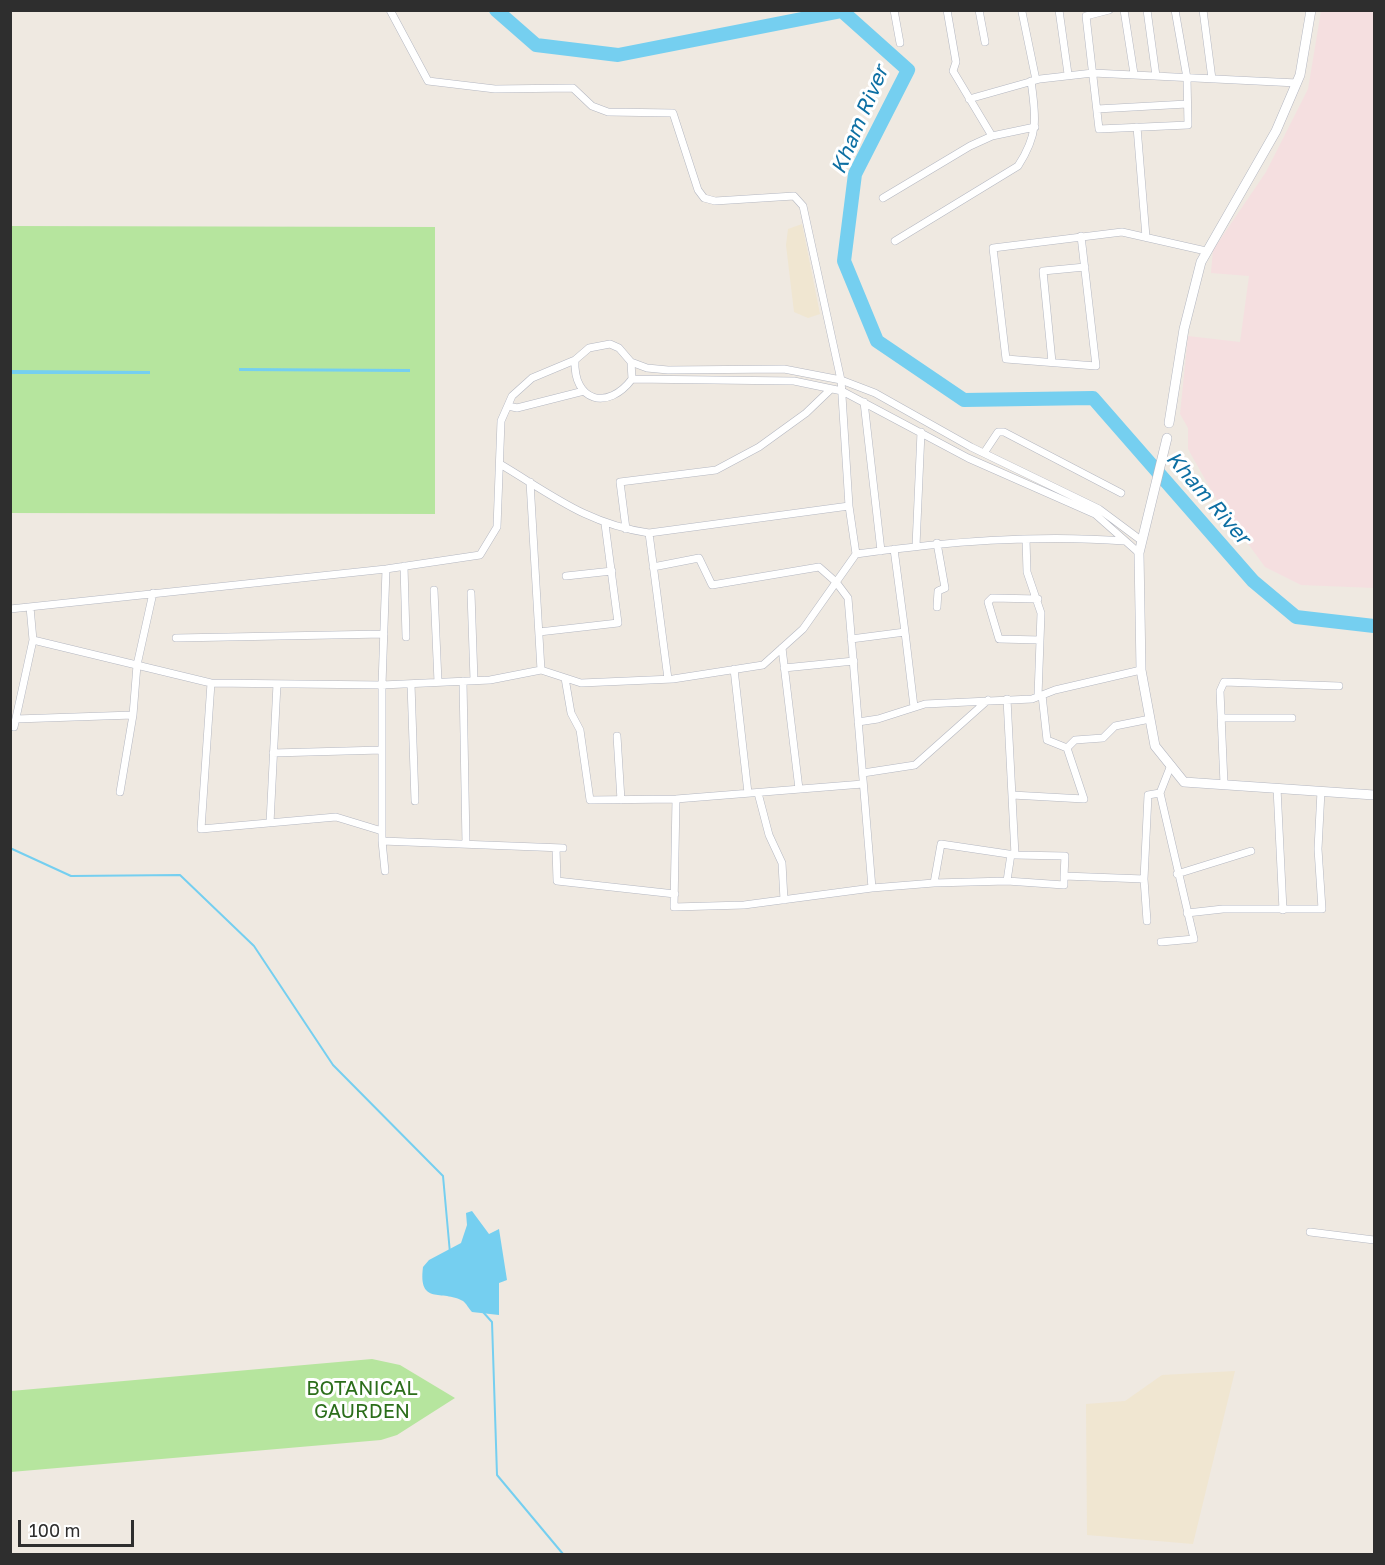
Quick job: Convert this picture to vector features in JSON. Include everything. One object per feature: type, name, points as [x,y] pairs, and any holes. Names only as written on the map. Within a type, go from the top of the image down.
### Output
[{"type":"street","points":[[33,640],[211,683],[411,684],[474,680],[541,670],[581,683],[668,679],[763,665],[803,629],[856,554],[849,506],[841,380],[803,206],[794,196],[715,201],[704,198],[699,190],[673,113],[608,112],[592,106],[573,88],[495,89],[428,81],[390,10]]},
{"type":"street","points":[[894,10],[900,43]]},
{"type":"street","points":[[947,10],[956,62],[952,71],[992,136]]},
{"type":"street","points":[[979,10],[984,42]]},
{"type":"street","points":[[1059,10],[1068,74]]},
{"type":"street","points":[[1109,10],[1086,16],[1099,129],[1188,125],[1187,78],[1175,10]]},
{"type":"street","points":[[1124,10],[1134,74]]},
{"type":"street","points":[[1147,10],[1156,76]]},
{"type":"street","points":[[1203,10],[1212,79]]},
{"type":"street","points":[[1169,423],[1184,329],[1201,262],[1276,131],[1297,84],[1311,10]]},
{"type":"street","points":[[895,241],[1018,166],[1031,146],[1035,127],[1033,80],[1022,12]]},
{"type":"street","points":[[969,99],[1033,80],[1068,74],[1134,74],[1297,84]]},
{"type":"street","points":[[1097,109],[1187,104]]},
{"type":"street","points":[[883,198],[970,146],[992,136],[1035,127]]},
{"type":"street","points":[[1137,127],[1146,237]]},
{"type":"street","points":[[1081,236],[1096,366],[1006,359],[993,248],[1081,236],[1122,232],[1206,251]]},
{"type":"street","points":[[1052,362],[1043,271],[1085,267]]},
{"type":"street","points":[[10,609],[386,569],[480,555],[497,527],[501,422],[512,396],[532,378],[575,360],[589,348],[610,344],[619,348],[632,362],[647,368],[668,370],[784,369],[841,380],[875,393],[984,453],[1100,509],[1142,541]]},
{"type":"street","points":[[575,360],[576,378],[584,391],[598,398],[609,399],[618,395],[632,379],[632,362]]},
{"type":"street","points":[[632,379],[794,381],[842,391],[968,458],[1095,514],[1139,553]]},
{"type":"street","points":[[626,530],[620,482],[716,470],[759,447],[806,413],[831,389]]},
{"type":"street","points":[[508,406],[517,408],[584,391]]},
{"type":"street","points":[[864,402],[881,550]]},
{"type":"street","points":[[916,546],[921,432]]},
{"type":"street","points":[[984,453],[998,432],[1004,432],[1121,493]]},
{"type":"street","points":[[1167,438],[1139,553],[1141,670],[1155,746],[1184,782],[1374,795]]},
{"type":"street","points":[[500,464],[588,518],[626,530],[648,533],[849,506]]},
{"type":"street","points":[[530,482],[541,670]]},
{"type":"street","points":[[539,632],[618,624],[605,524]]},
{"type":"street","points":[[648,533],[668,679]]},
{"type":"street","points":[[856,554],[938,543],[1088,538],[1125,541]]},
{"type":"street","points":[[1012,795],[1084,799],[1067,748],[1047,740],[1040,696],[1041,614],[1038,599],[1027,572],[1026,539]]},
{"type":"street","points":[[937,607],[938,591],[945,588],[938,543]]},
{"type":"street","points":[[894,549],[914,708]]},
{"type":"street","points":[[653,567],[699,558],[712,585],[819,567],[836,582],[848,598],[872,888]]},
{"type":"street","points":[[404,566],[406,637]]},
{"type":"street","points":[[386,569],[382,685],[382,841],[386,871]]},
{"type":"street","points":[[566,576],[612,571]]},
{"type":"street","points":[[434,590],[438,682]]},
{"type":"street","points":[[120,792],[133,715],[137,665],[153,593]]},
{"type":"street","points":[[471,593],[474,680]]},
{"type":"street","points":[[1038,599],[992,598],[988,602],[999,639],[1040,640]]},
{"type":"street","points":[[30,607],[33,640],[15,723],[133,715]]},
{"type":"street","points":[[851,639],[905,632]]},
{"type":"street","points":[[176,638],[384,634]]},
{"type":"street","points":[[782,648],[799,789]]},
{"type":"street","points":[[784,668],[854,661]]},
{"type":"street","points":[[734,669],[748,793]]},
{"type":"street","points":[[858,722],[879,719],[925,704],[1040,696],[1141,670]]},
{"type":"street","points":[[565,678],[571,713],[580,730],[590,800],[676,799],[864,784]]},
{"type":"street","points":[[463,681],[466,844]]},
{"type":"street","points":[[1224,784],[1220,687],[1224,682],[1339,686]]},
{"type":"street","points":[[211,683],[201,830],[336,817],[382,831]]},
{"type":"street","points":[[270,823],[277,684]]},
{"type":"street","points":[[411,684],[415,801]]},
{"type":"street","points":[[1007,881],[1013,854],[1008,699]]},
{"type":"street","points":[[863,773],[915,765],[988,700]]},
{"type":"street","points":[[1221,718],[1292,718]]},
{"type":"street","points":[[1067,748],[1075,740],[1103,738],[1115,726],[1150,719]]},
{"type":"street","points":[[617,736],[621,800]]},
{"type":"street","points":[[273,753],[382,750]]},
{"type":"street","points":[[1161,942],[1194,939],[1177,874],[1160,793],[1171,765]]},
{"type":"street","points":[[1277,788],[1282,910]]},
{"type":"street","points":[[1187,913],[1223,909],[1322,909],[1318,849],[1321,791]]},
{"type":"street","points":[[758,793],[769,835],[782,863],[784,900]]},
{"type":"street","points":[[1147,921],[1144,879],[1148,795],[1160,793]]},
{"type":"street","points":[[676,799],[674,908],[744,905],[872,888],[934,883],[1007,881],[1064,885],[1065,856],[1013,854],[941,844],[934,883]]},
{"type":"street","points":[[382,841],[560,848],[557,881],[675,894]]},
{"type":"street","points":[[1177,874],[1251,851]]},
{"type":"street","points":[[1064,876],[1144,879]]},
{"type":"street","points":[[1310,1232],[1374,1240]]},
{"type":"shaded area","points":[[1321,11],[1374,11],[1374,588],[1301,585],[1265,567],[1219,504],[1188,449],[1188,428],[1180,414],[1188,336],[1240,342],[1249,276],[1211,273],[1213,250],[1266,172],[1308,89]]},
{"type":"shaded area","points":[[802,224],[820,314],[808,318],[794,312],[786,245],[788,229]]},
{"type":"shaded area","points":[[1235,1371],[1193,1544],[1087,1535],[1086,1404],[1125,1401],[1162,1375]]},
{"type":"green space","points":[[11,226],[435,227],[435,514],[11,513]]},
{"type":"green space","name":"BOTANICAL GAURDEN","points":[[372,1359],[400,1365],[455,1398],[397,1435],[381,1440],[11,1472],[11,1391]]},
{"type":"water","points":[[239,368],[410,369],[410,372],[239,371]]},
{"type":"water","points":[[11,370],[150,371],[150,374],[11,374]]},
{"type":"water","points":[[472,1211],[489,1234],[499,1229],[507,1280],[499,1283],[499,1315],[472,1312],[463,1301],[433,1294],[424,1287],[423,1267],[429,1260],[461,1243],[467,1225],[466,1213]]},
{"type":"waterway","name":"Kham River","points":[[496,10],[536,45],[618,55],[842,11],[908,70],[855,174],[844,261],[877,341],[964,400],[1093,398],[1253,581],[1296,617],[1374,626]]},
{"type":"waterway","points":[[10,848],[71,876],[180,875],[254,946],[333,1065],[443,1176],[450,1253]]},
{"type":"waterway","points":[[483,1312],[492,1322],[497,1475],[563,1554]]}]
